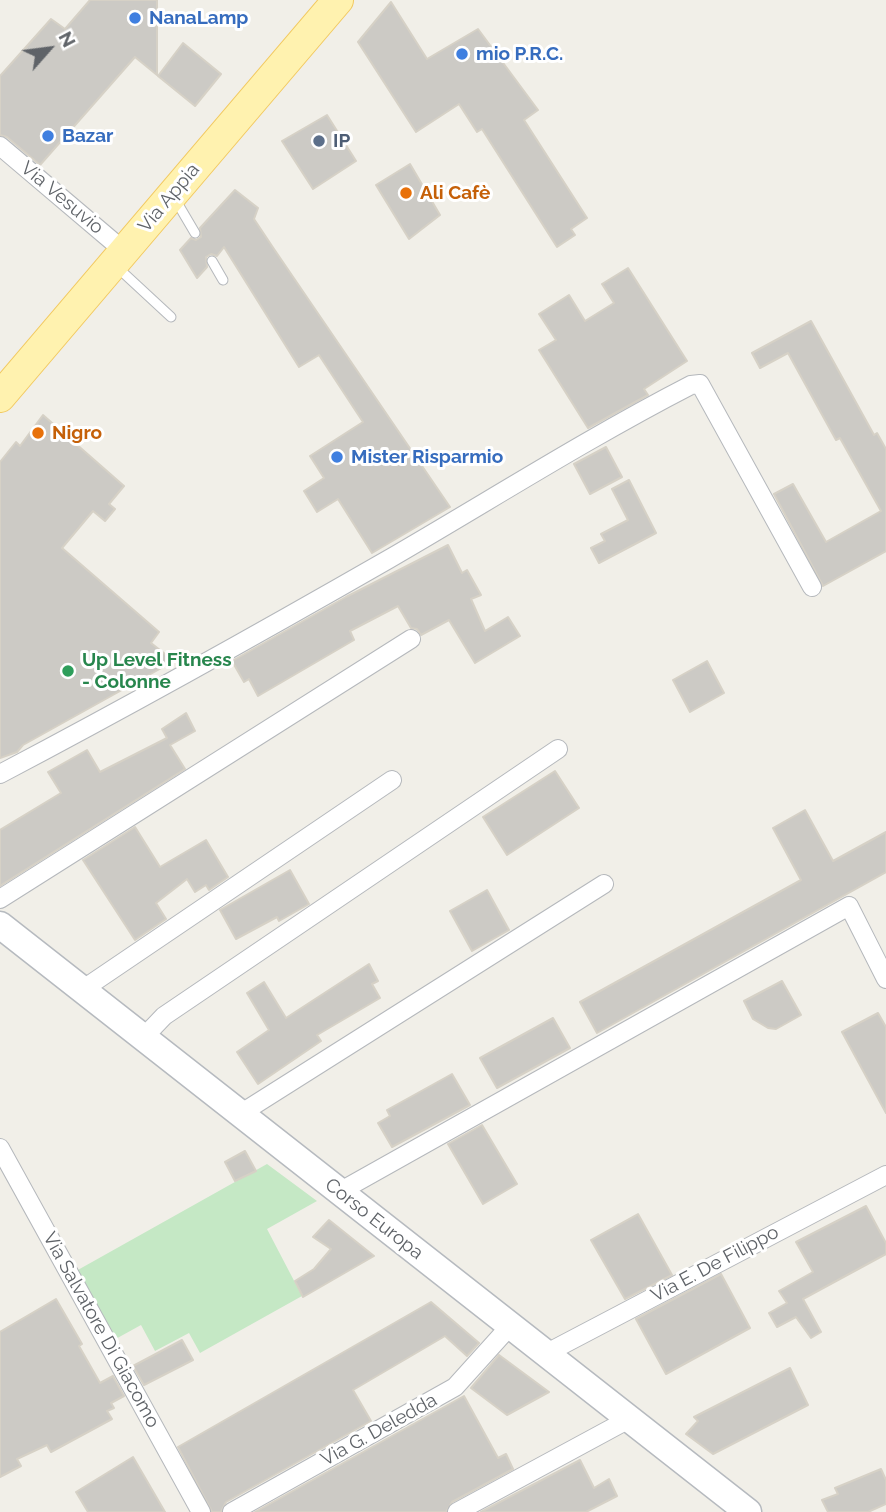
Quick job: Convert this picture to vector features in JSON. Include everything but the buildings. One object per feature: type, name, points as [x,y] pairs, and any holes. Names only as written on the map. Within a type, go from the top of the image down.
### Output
[{"type":"main road","name":"Via Appia","points":[[0,397],[338,0]]},
{"type":"main road","name":"Corso Europa","points":[[0,925],[748,1512]]},
{"type":"street","name":"Via Vesuvio","points":[[0,146],[119,257]]},
{"type":"street","points":[[0,774],[120,711],[691,385],[700,384],[812,587]]},
{"type":"street","points":[[0,899],[411,639]]},
{"type":"street","points":[[143,1038],[164,1016],[558,749]]},
{"type":"street","points":[[82,990],[392,780]]},
{"type":"street","points":[[240,1114],[604,884]]},
{"type":"street","points":[[339,1192],[849,906],[886,979]]},
{"type":"street","name":"Via Salvatore Di Giacomo","points":[[0,1148],[201,1512]]},
{"type":"street","name":"Via E. De Filippo","points":[[545,1354],[886,1175]]},
{"type":"street","name":"Via G. Deledda","points":[[232,1512],[455,1387],[510,1326]]},
{"type":"street","points":[[457,1512],[629,1419]]},
{"type":"lane","points":[[172,195],[195,233]]},
{"type":"lane","points":[[119,257],[171,317]]},
{"type":"lane","points":[[212,261],[223,280]]},
{"type":"green space","points":[[267,1164],[317,1201],[267,1229],[302,1296],[200,1353],[189,1333],[155,1351],[141,1325],[112,1341],[76,1271]]},
{"type":"place","name":"NanaLamp","points":[[135,18]]},
{"type":"place","name":"mio P.R.C.","points":[[462,54]]},
{"type":"place","name":"Bazar","points":[[48,136]]},
{"type":"place","name":"IP","points":[[319,141]]},
{"type":"place","name":"Ali Cafè","points":[[406,193]]},
{"type":"place","name":"Nigro","points":[[38,433]]},
{"type":"place","name":"Mister Risparmio","points":[[337,457]]},
{"type":"place","name":"Up Level Fitness - Colonne","points":[[68,671]]}]
